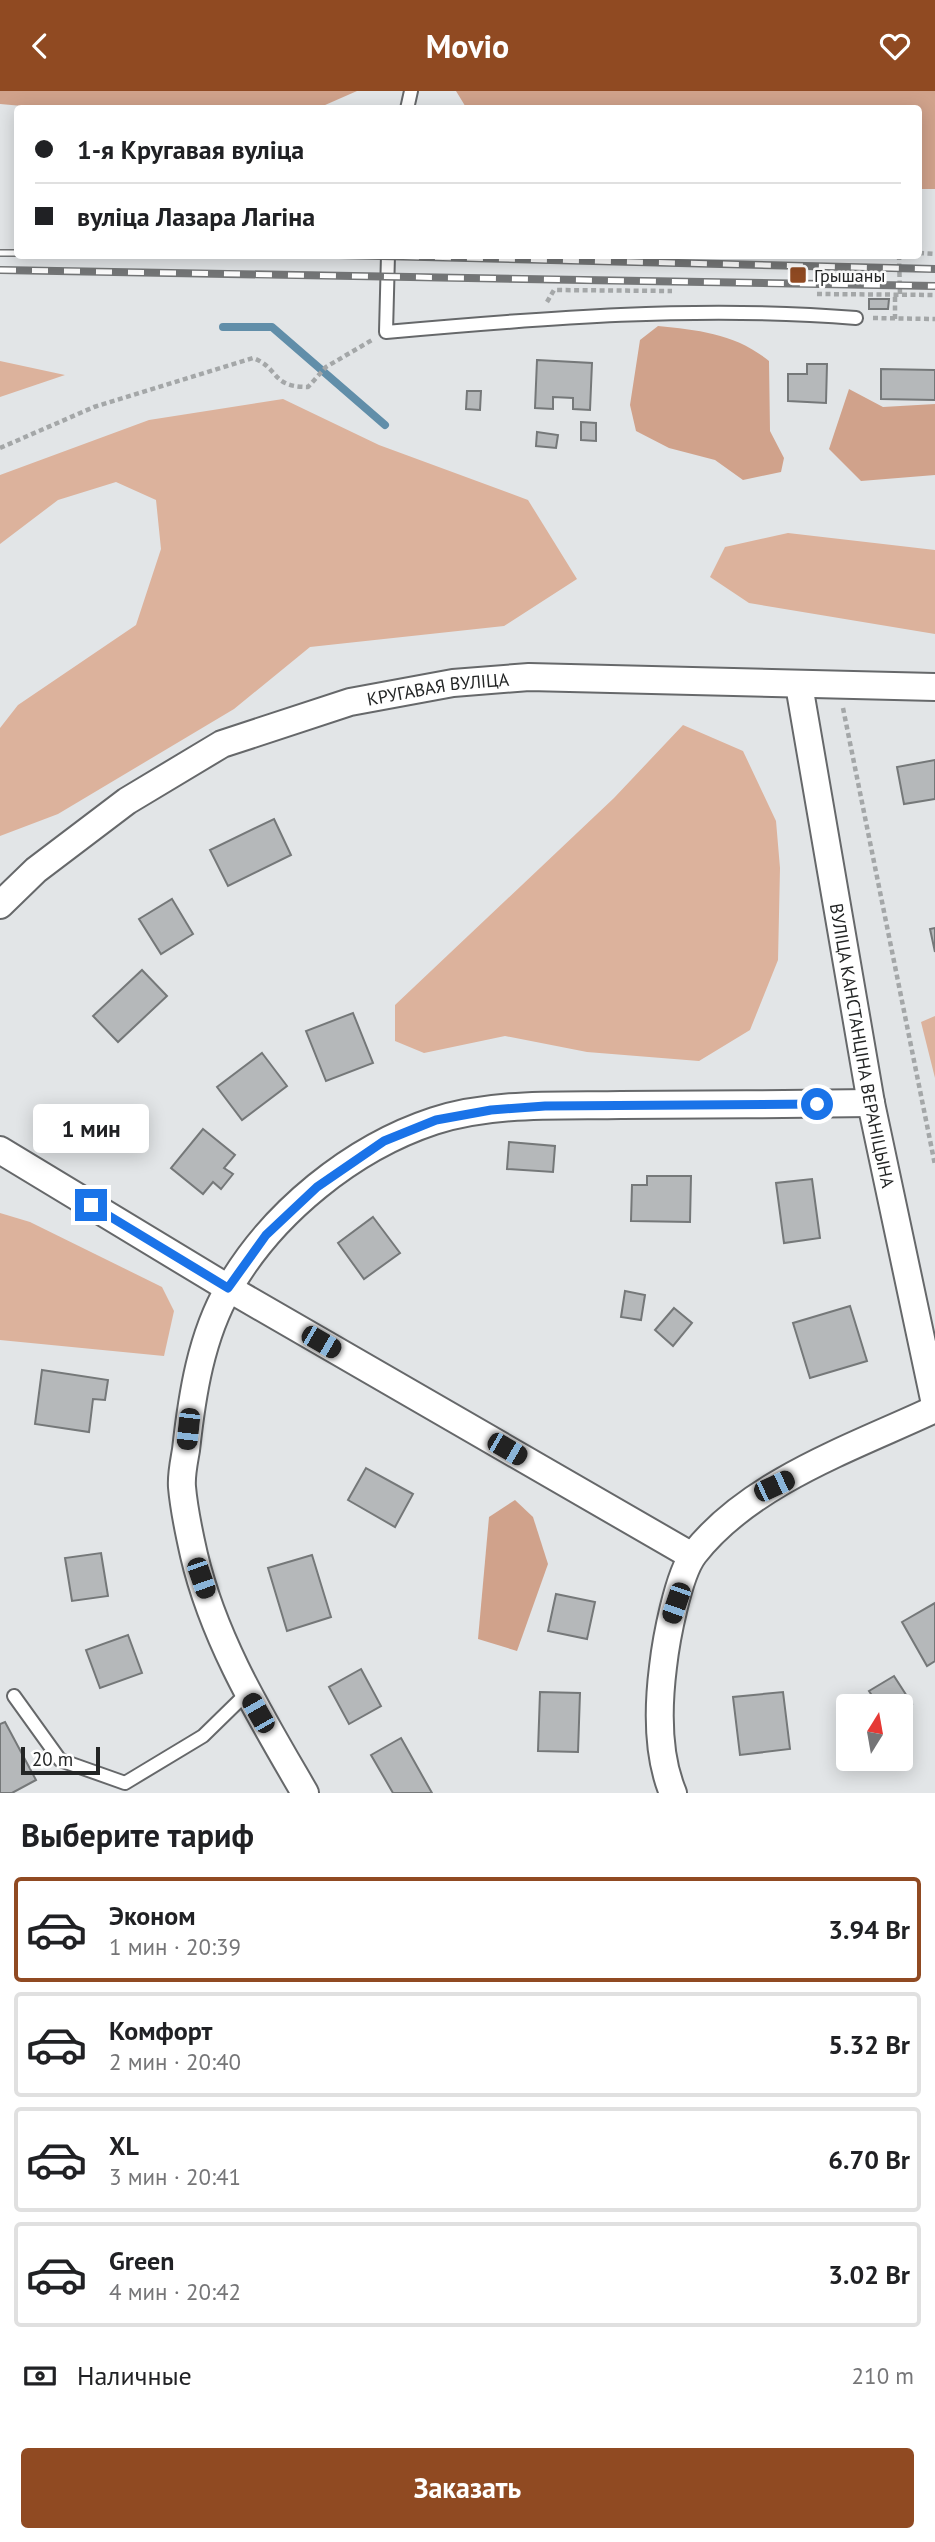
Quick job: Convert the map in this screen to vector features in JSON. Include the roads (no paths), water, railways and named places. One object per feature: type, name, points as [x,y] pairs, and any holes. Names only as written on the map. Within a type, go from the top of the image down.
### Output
[{"type":"street","name":"КРУГАВАЯ ВУЛІЦА","points":[[0,905],[36,870],[127,801],[222,744],[351,702],[453,683],[529,677],[935,688]]},
{"type":"street","name":"ВУЛІЦА КАНСТАНЦІНА ВЕРАНІЦЫНА","points":[[799,685],[871,1103],[935,1404]]},
{"type":"street","points":[[305,1793],[247,1693],[223,1641],[194,1557],[182,1485],[194,1388],[204,1348],[228,1288],[266,1235],[317,1187],[384,1141],[436,1120],[491,1110],[545,1106],[871,1103]]},
{"type":"street","points":[[0,1150],[228,1288],[692,1556]]},
{"type":"street","points":[[673,1793],[664,1772],[660,1694],[667,1627],[692,1556],[734,1513],[774,1486],[935,1409]]},
{"type":"lane","points":[[388,259],[386,332],[555,317],[672,311],[856,318]]},
{"type":"lane","points":[[15,1696],[60,1760],[125,1783],[203,1736],[247,1693]]},
{"type":"waterway","points":[[223,327],[272,327],[385,425]]},
{"type":"railway","points":[[0,253],[14,253]]},
{"type":"railway","points":[[509,259],[935,269]]},
{"type":"railway","points":[[0,270],[935,286]]},
{"type":"place","name":"Грышаны","points":[[798,275]]}]
